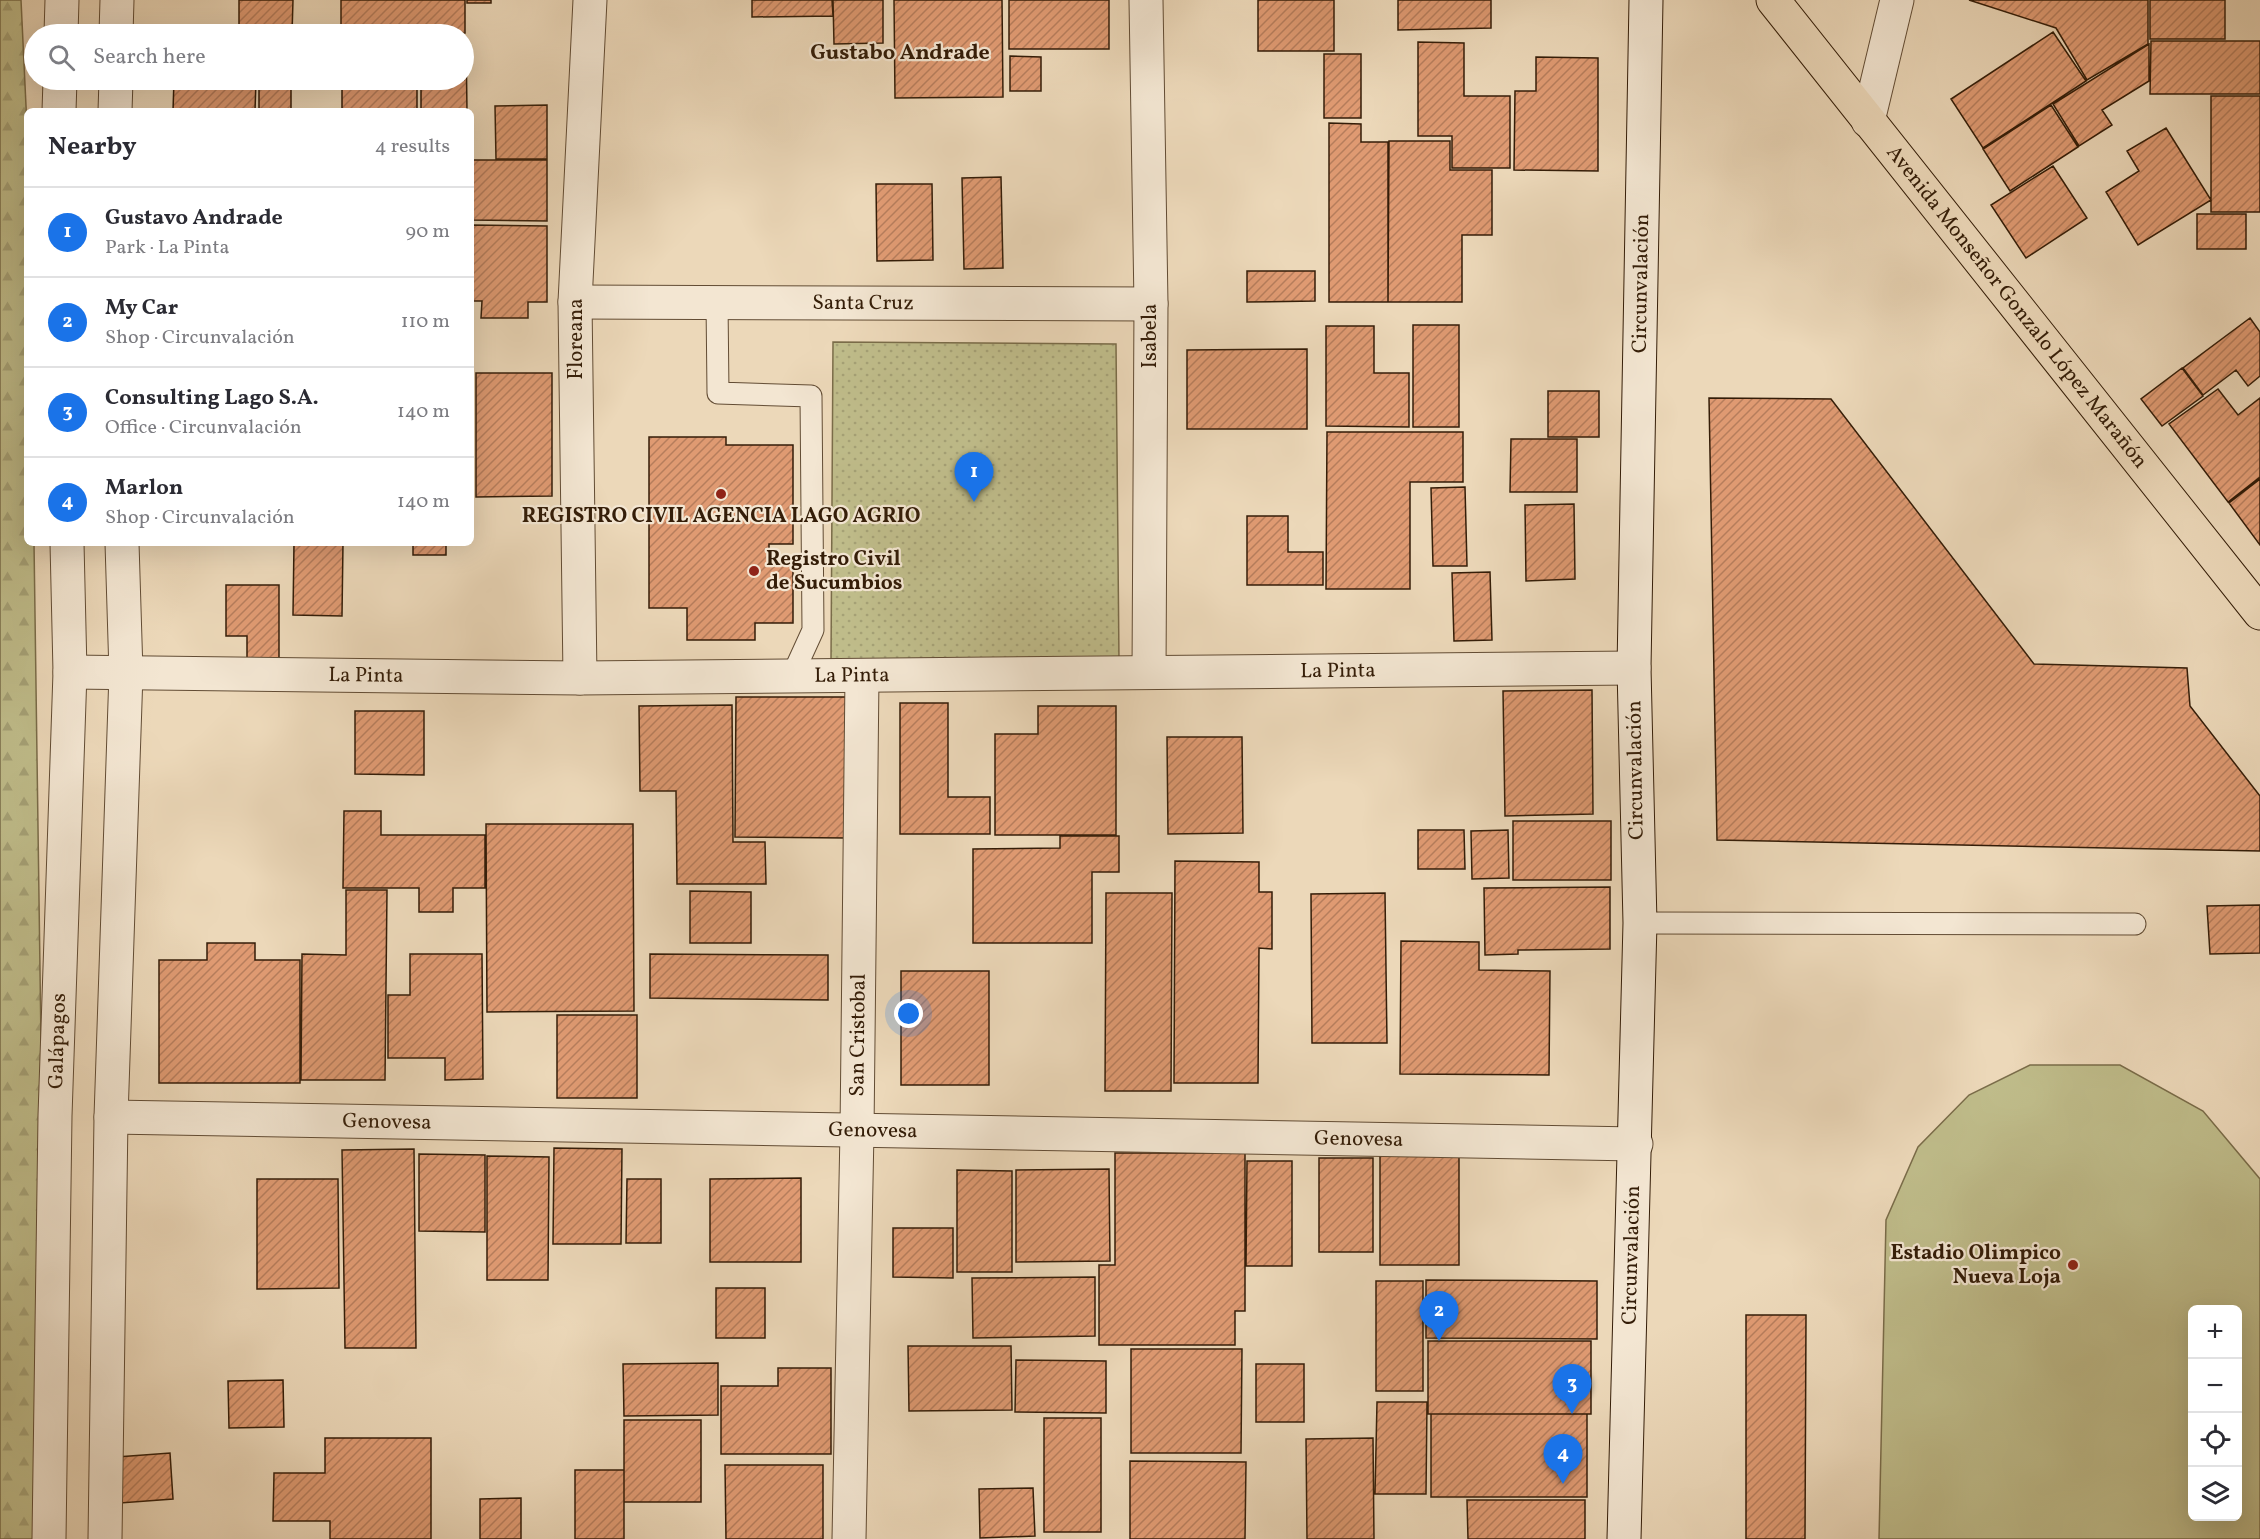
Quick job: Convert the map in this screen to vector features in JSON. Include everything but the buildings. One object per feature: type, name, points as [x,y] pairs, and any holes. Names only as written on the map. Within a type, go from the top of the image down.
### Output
[{"type":"highway","name":"Avenida Monseñor Gonzalo López Marañón","points":[[1773,0],[2260,613]]},
{"type":"street","points":[[61,24],[62,0]]},
{"type":"street","points":[[116,24],[117,0]]},
{"type":"street","name":"Floreana","points":[[580,678],[575,302],[590,0]]},
{"type":"street","name":"Isabela","points":[[1146,0],[1150,303],[1149,672]]},
{"type":"street","name":"Circunvalación","points":[[1624,1539],[1640,923],[1634,668],[1646,0]]},
{"type":"street","points":[[1868,122],[1897,0]]},
{"type":"street","points":[[59,108],[60,90]]},
{"type":"street","points":[[115,108],[116,90]]},
{"type":"street","name":"Santa Cruz","points":[[575,302],[1150,303]]},
{"type":"street","name":"Galápagos","points":[[49,1539],[55,1128],[70,672],[67,546]]},
{"type":"street","points":[[105,1539],[111,1117],[126,673],[123,546]]},
{"type":"street","name":"La Pinta","points":[[70,672],[580,678],[1634,668]]},
{"type":"street","name":"San Cristobal","points":[[849,1539],[857,1131],[862,676]]},
{"type":"street","name":"Genovesa","points":[[111,1117],[1636,1144]]},
{"type":"lane","points":[[717,302],[718,393],[811,396],[813,630],[792,676]]},
{"type":"lane","points":[[1640,923],[2135,924]]},
{"type":"green space","points":[[0,0],[21,0],[26,108],[24,108],[24,546],[34,546],[48,1539],[0,1539]]},
{"type":"green space","points":[[833,342],[1116,344],[1119,660],[831,660]]},
{"type":"green space","name":"Estadio Olimpico Nueva Loja","points":[[2030,1065],[2120,1065],[2203,1111],[2260,1179],[2260,1539],[1879,1539],[1886,1220],[1918,1147],[1969,1095]]},
{"type":"place","name":"REGISTRO CIVIL AGENCIA LAGO AGRIO","points":[[721,494]]},
{"type":"place","name":"Gustavo Andrade","points":[[974,502]]},
{"type":"place","name":"Registro Civil de Sucumbios","points":[[754,571]]},
{"type":"place","name":"Estadio Olimpico Nueva Loja","points":[[2073,1265]]},
{"type":"place","name":"My Car","points":[[1439,1341]]},
{"type":"place","name":"Consulting Lago S.A.","points":[[1572,1414]]},
{"type":"place","name":"Marlon","points":[[1563,1484]]},
{"type":"district","name":"Gustabo Andrade","points":[[900,53]]}]
